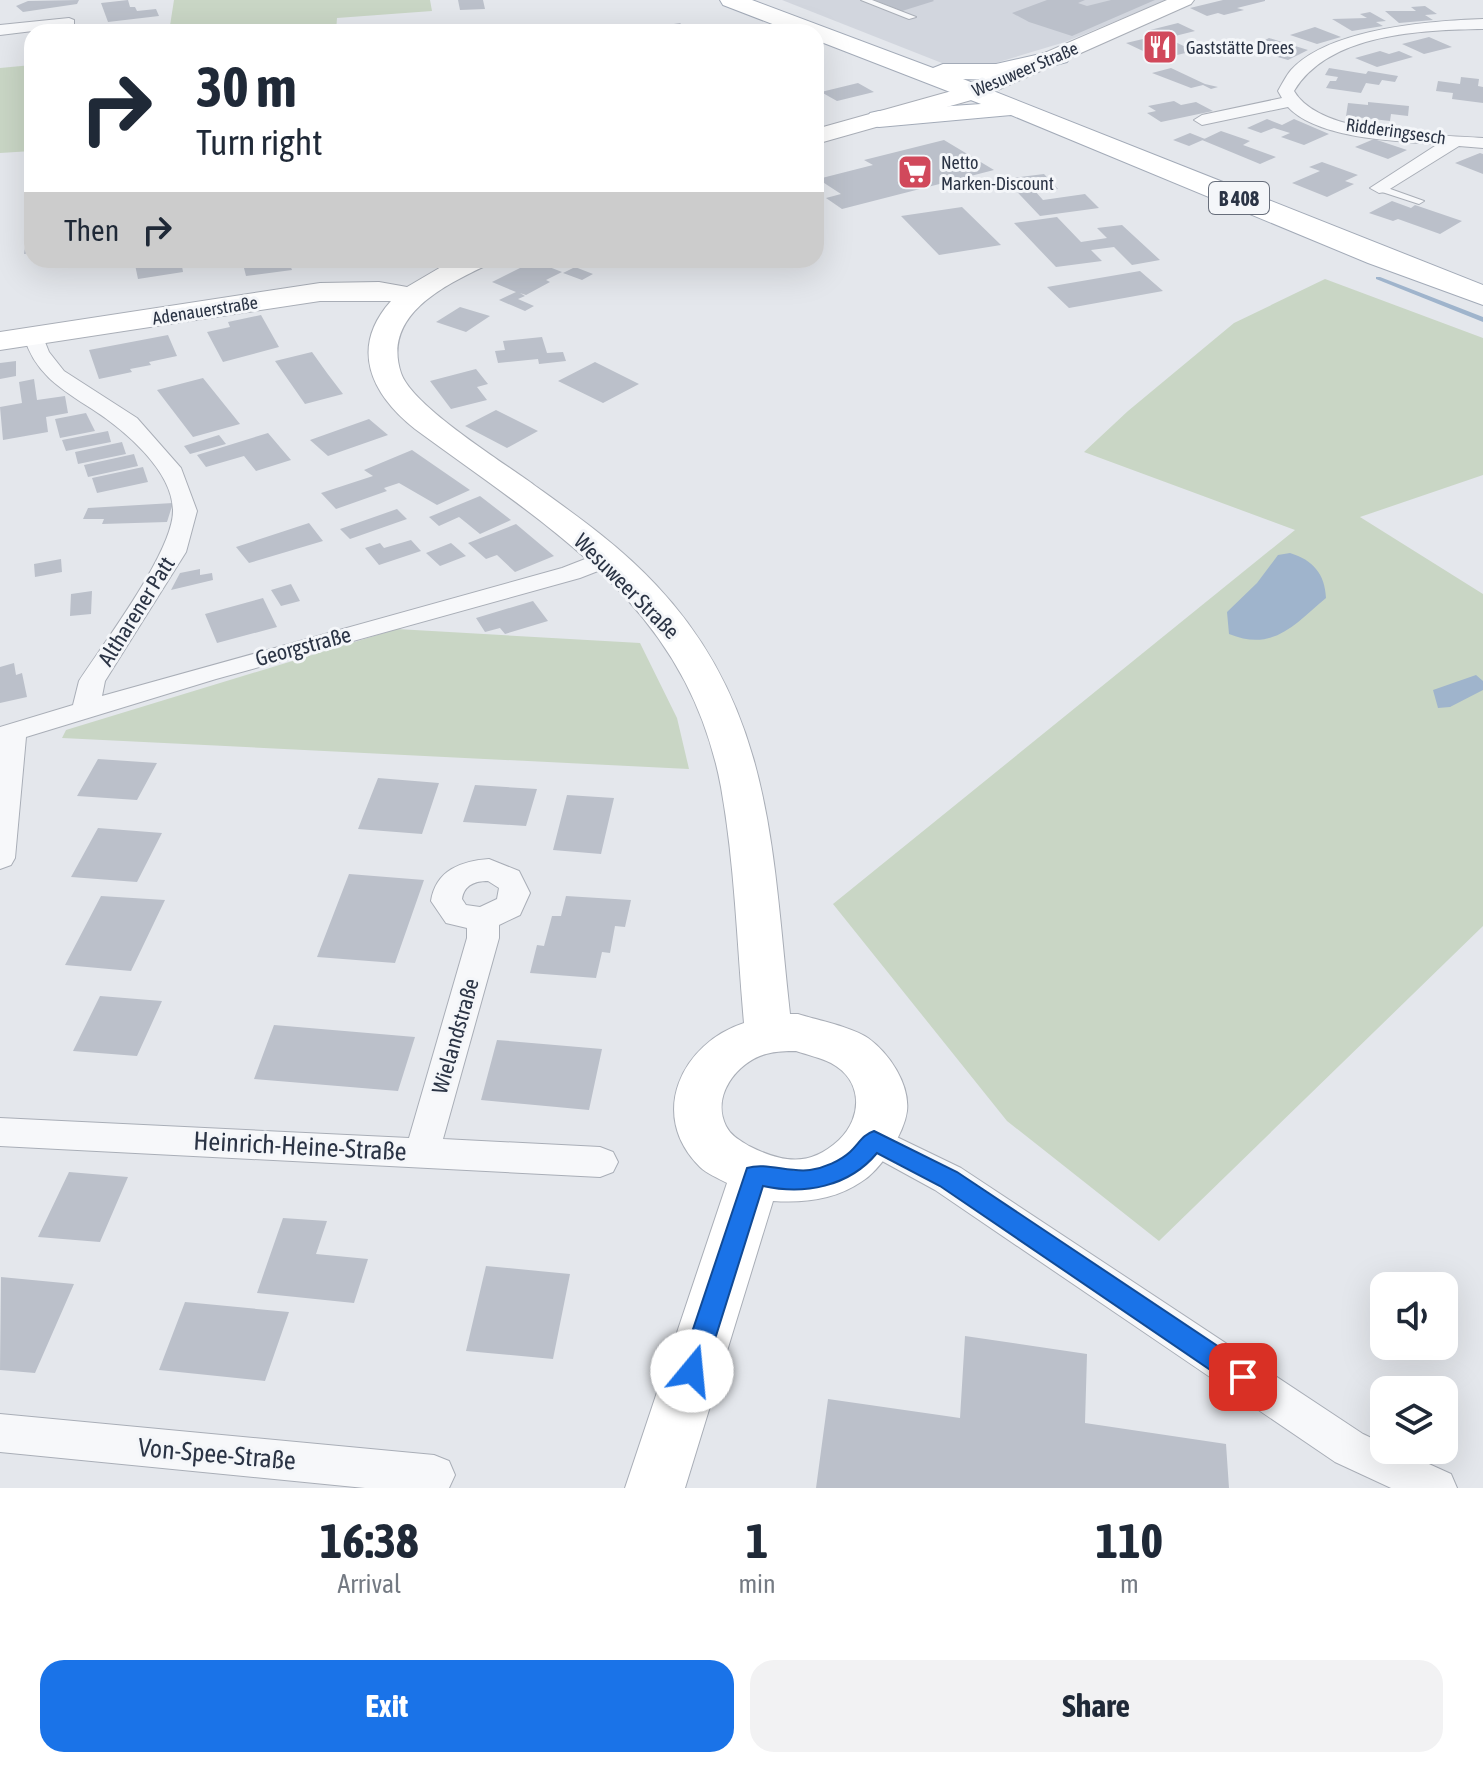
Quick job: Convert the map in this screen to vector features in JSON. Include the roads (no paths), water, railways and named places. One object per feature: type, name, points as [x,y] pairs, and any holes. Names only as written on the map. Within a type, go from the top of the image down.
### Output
[{"type":"main road","name":"B 408","points":[[731,0],[794,24]]},
{"type":"main road","name":"Wesuweer Straße","points":[[824,135],[974,92],[1026,72],[1184,0]]},
{"type":"main road","name":"B 408","points":[[824,35],[1030,114],[1379,257],[1483,296]]},
{"type":"main road","points":[[888,117],[913,88],[895,73],[899,64],[956,73],[996,72],[1058,57]]},
{"type":"main road","points":[[888,117],[1030,114],[1037,105],[1026,96],[1026,72]]},
{"type":"main road","name":"Wesuweer Straße","points":[[459,268],[411,296],[384,334],[381,351],[386,374],[409,407],[607,559],[661,614],[687,647],[724,722],[740,773],[762,935],[769,1034]]},
{"type":"main road","name":"Adenauerstraße","points":[[0,341],[320,292],[379,291],[411,296]]},
{"type":"main road","points":[[798,1032],[820,1036],[857,1056],[879,1086],[882,1114],[874,1140],[858,1159],[836,1172],[810,1180],[782,1180],[755,1175],[733,1164],[716,1150],[704,1132],[698,1113],[699,1094],[705,1075],[717,1059],[734,1046],[769,1034],[798,1032]]},
{"type":"main road","points":[[655,1488],[755,1175]]},
{"type":"street","points":[[59,24],[69,23]]},
{"type":"street","points":[[1202,120],[1292,101],[1286,91],[1289,79],[1298,68],[1359,42],[1413,30],[1483,24]]},
{"type":"street","points":[[0,30],[24,28]]},
{"type":"street","name":"Ridderingsesch","points":[[1292,101],[1312,116],[1363,130],[1483,143]]},
{"type":"street","name":"Ridderingsesch","points":[[1379,188],[1457,140]]},
{"type":"street","name":"Altharener Patt","points":[[34,336],[39,353],[56,376],[129,423],[173,473],[185,511],[174,552],[92,681],[85,711]]},
{"type":"street","name":"Georgstraße","points":[[7,735],[207,673],[571,573],[607,559]]},
{"type":"street","points":[[0,858],[7,735]]},
{"type":"street","name":"Wielandstraße","points":[[422,1152],[483,938],[483,919]]},
{"type":"street","name":"Heinrich-Heine-Straße","points":[[0,1132],[600,1162]]},
{"type":"street","points":[[874,1140],[948,1179],[1349,1448],[1436,1488]]},
{"type":"street","name":"Von-Spee-Straße","points":[[0,1433],[434,1475]]},
{"type":"lane","points":[[865,0],[912,17]]},
{"type":"lane","points":[[1379,188],[1419,201]]},
{"type":"water","points":[[1290,553],[1316,569],[1326,598],[1293,626],[1271,638],[1244,639],[1229,634],[1227,612],[1257,583],[1278,555]]},
{"type":"water","points":[[1476,675],[1483,681],[1483,690],[1450,707],[1438,708],[1433,690]]},
{"type":"waterway","points":[[1378,278],[1483,320]]},
{"type":"place","name":"Gaststätte Drees","points":[[1160,47]]},
{"type":"place","name":"Netto Marken-Discount","points":[[915,172]]}]
